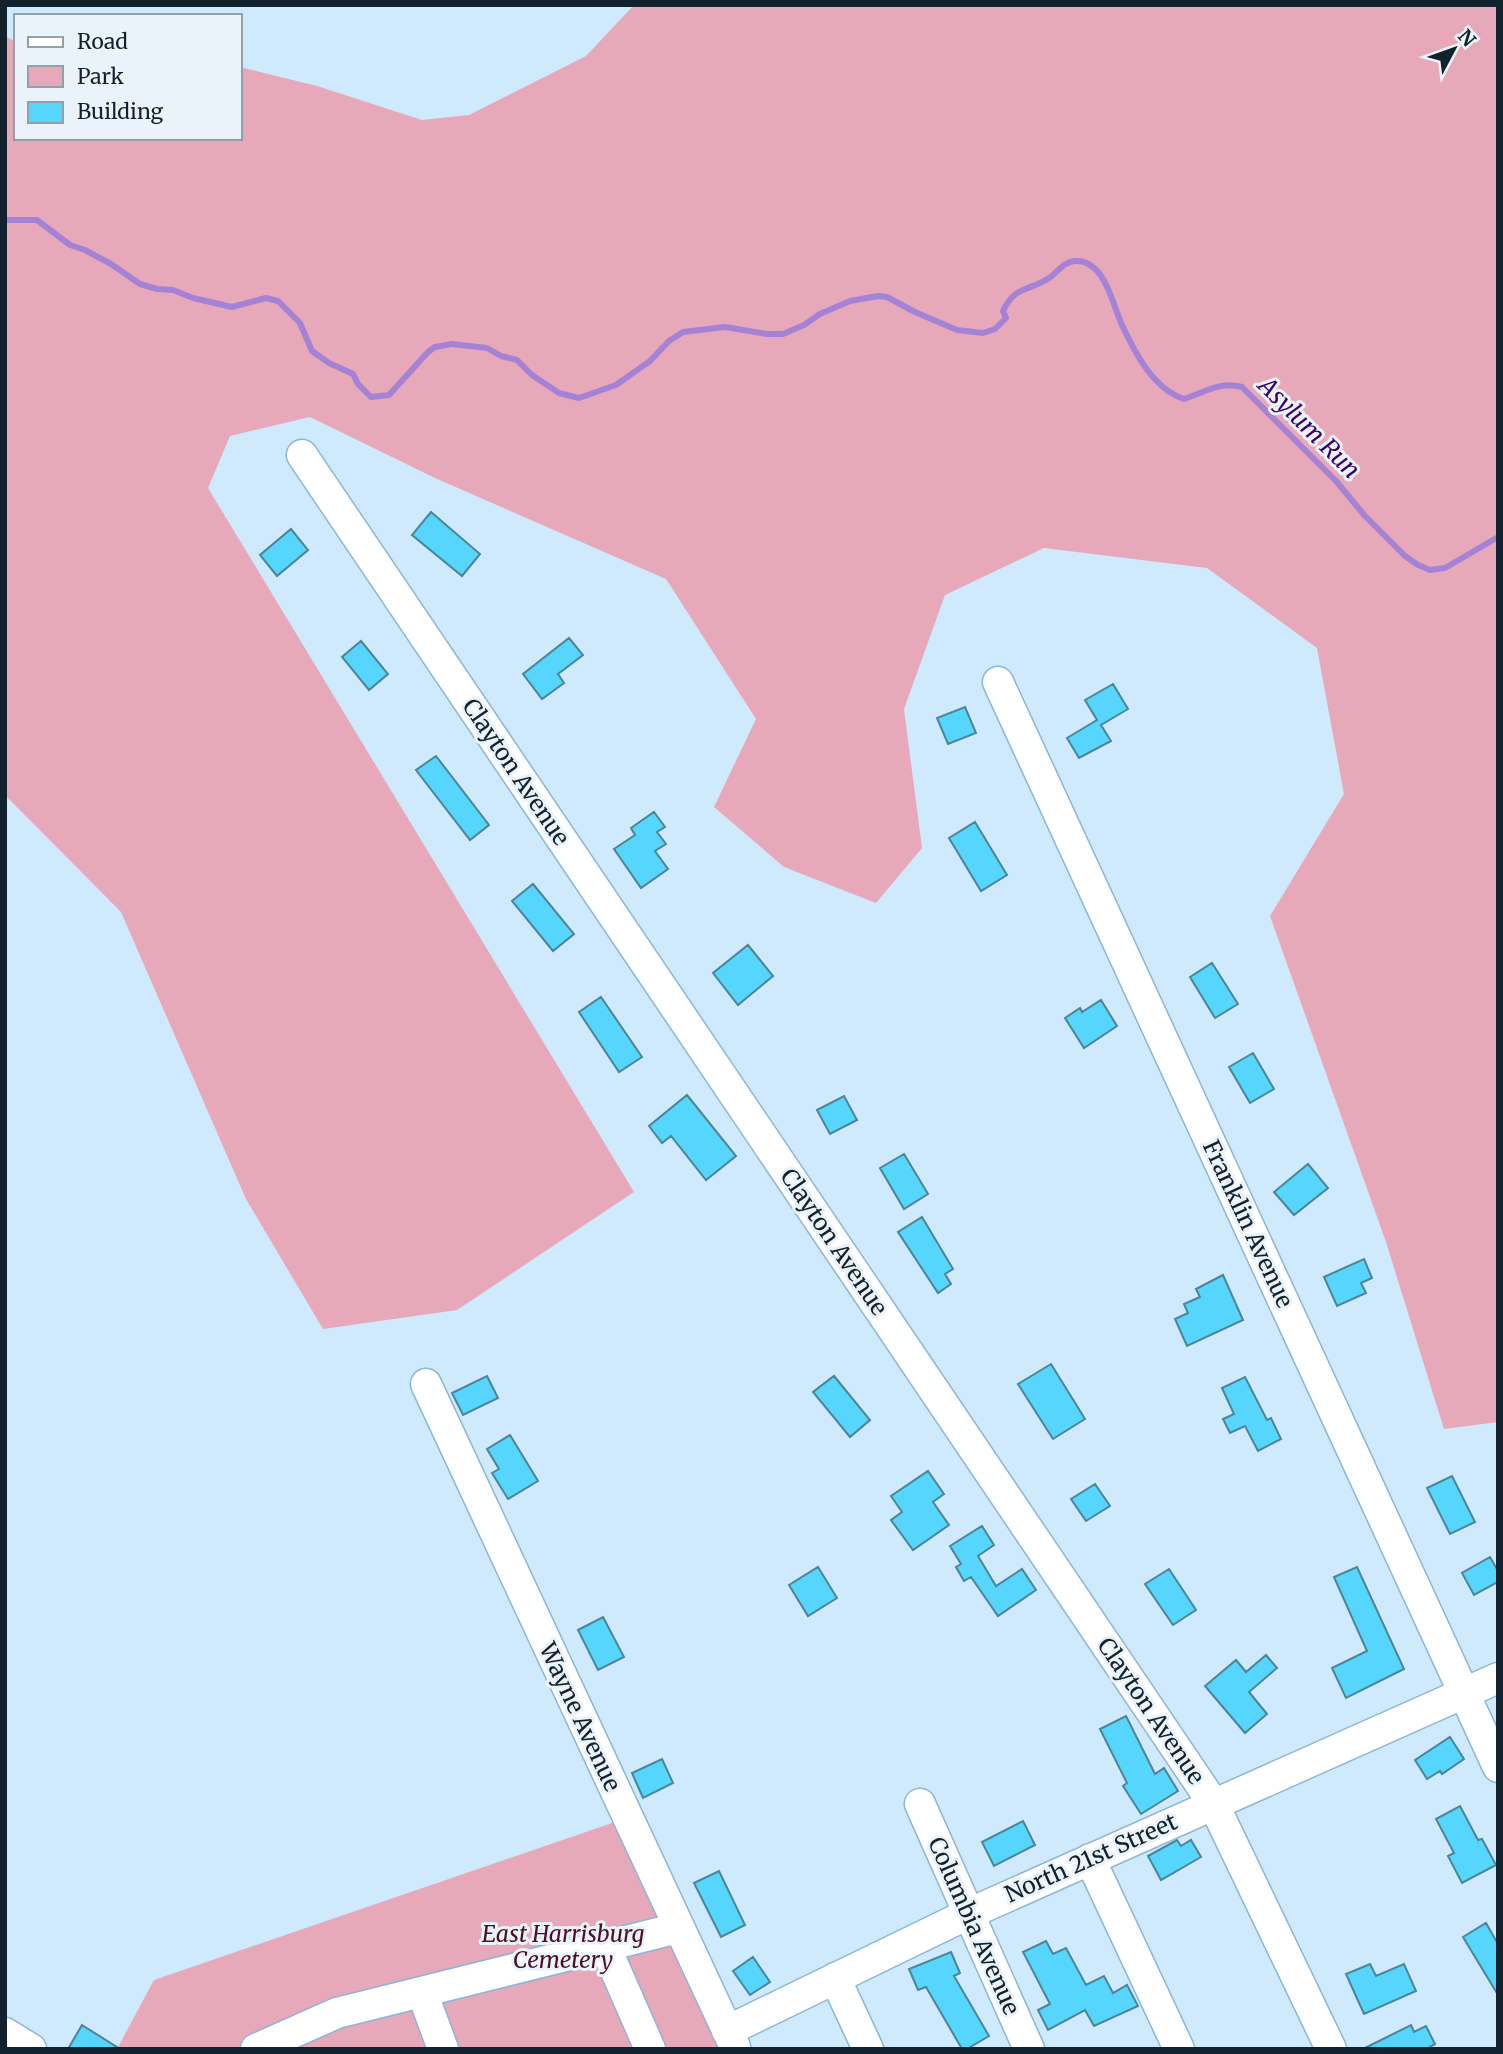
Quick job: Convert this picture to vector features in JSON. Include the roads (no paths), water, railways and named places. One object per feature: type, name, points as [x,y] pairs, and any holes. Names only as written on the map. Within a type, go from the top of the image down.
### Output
[{"type":"street","name":"Clayton Avenue","points":[[302,454],[1213,1803],[1331,2049]]},
{"type":"street","name":"Franklin Avenue","points":[[998,682],[1498,1767]]},
{"type":"street","name":"Wayne Avenue","points":[[426,1384],[731,2040]]},
{"type":"street","name":"North 21st Street","points":[[731,2040],[835,1978],[968,1914],[1498,1678]]},
{"type":"street","name":"Columbia Avenue","points":[[920,1804],[1029,2049]]},
{"type":"street","points":[[1090,1858],[1179,2049]]},
{"type":"street","points":[[256,2049],[337,2013],[678,1928]]},
{"type":"street","points":[[605,1946],[650,2049]]},
{"type":"street","points":[[835,1978],[868,2049]]},
{"type":"street","points":[[422,1992],[443,2049]]},
{"type":"street","points":[[5,2033],[31,2049]]},
{"type":"waterway","name":"Asylum Run","points":[[5,220],[37,220],[70,245],[111,264],[140,284],[173,290],[193,298],[232,307],[266,298],[278,301],[300,323],[312,351],[329,363],[353,374],[358,384],[371,397],[389,395],[428,352],[435,347],[452,344],[487,348],[501,356],[517,360],[532,375],[559,393],[579,398],[616,385],[650,361],[669,341],[683,332],[725,327],[783,334],[850,301],[878,296],[887,297],[957,330],[983,333],[995,329],[1006,318],[1003,311],[1017,293],[1049,278],[1067,263],[1086,262],[1107,286],[1134,349],[1155,379],[1173,394],[1184,399],[1220,386],[1242,387],[1336,481],[1365,516],[1405,556],[1418,565],[1430,570],[1445,568],[1498,537]]},
{"type":"park label","name":"East Harrisburg Cemetery","points":[[563,1947]]}]
